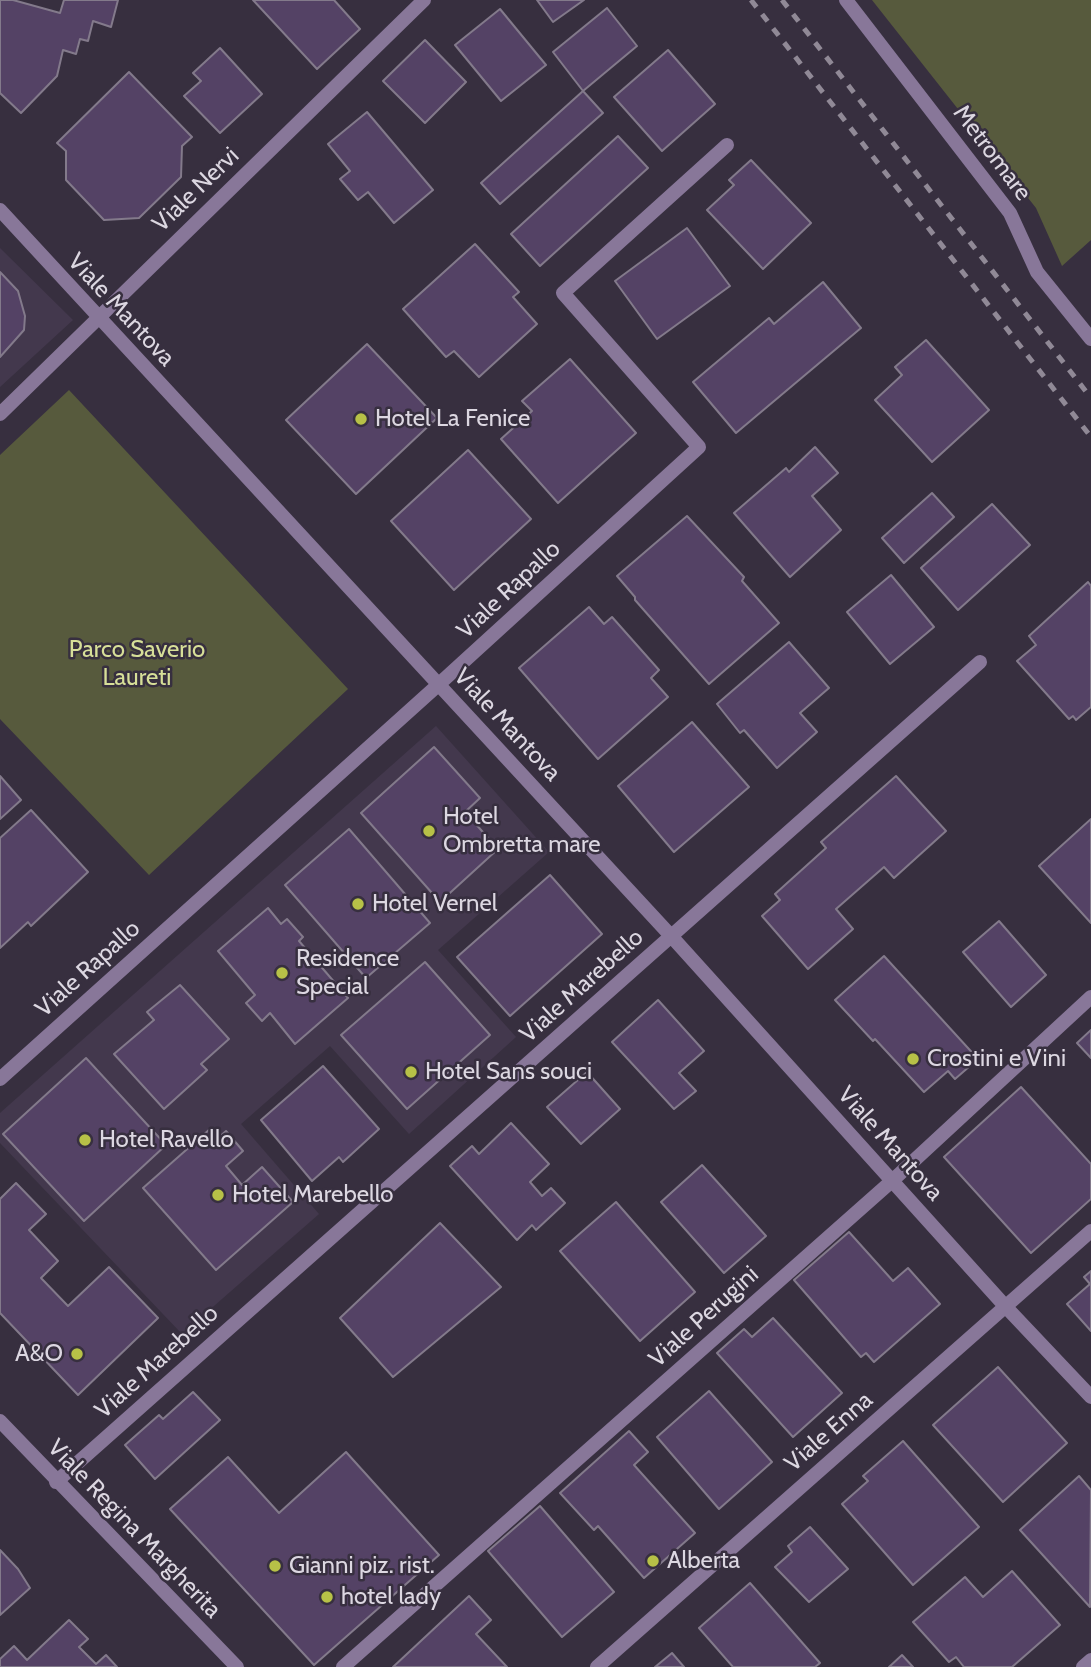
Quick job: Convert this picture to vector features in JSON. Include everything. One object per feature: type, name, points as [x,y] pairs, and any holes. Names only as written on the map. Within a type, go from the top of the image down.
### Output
[{"type":"street","name":"Viale Nervi","points":[[0,414],[424,0]]},
{"type":"street","name":"Metromare","points":[[846,0],[1010,213],[1037,272],[1091,339]]},
{"type":"street","name":"Viale Rapallo","points":[[0,1079],[699,447],[563,293],[727,145]]},
{"type":"street","name":"Viale Mantova","points":[[0,210],[672,937],[1091,1398]]},
{"type":"street","name":"Viale Marebello","points":[[56,1482],[980,662]]},
{"type":"street","name":"Viale Perugini","points":[[343,1667],[893,1180],[1091,997]]},
{"type":"street","name":"Viale Enna","points":[[597,1667],[1091,1231]]},
{"type":"street","name":"Viale Regina Margherita","points":[[0,1421],[237,1667]]},
{"type":"street","points":[[1083,1667],[1091,1660]]},
{"type":"shaded area","points":[[0,248],[73,320],[0,387]]},
{"type":"shaded area","points":[[436,726],[549,852],[438,950],[516,1037],[409,1134],[330,1046],[241,1124],[319,1214],[182,1334],[0,1143],[0,1113]]},
{"type":"green space","points":[[872,0],[1091,0],[1091,240],[1062,266],[1036,208]]},
{"type":"green space","name":"Parco Saverio Laureti","points":[[69,390],[348,689],[149,875],[0,719],[0,455]]},
{"type":"building","points":[[0,0],[13,0],[60,13],[64,0],[118,0],[111,27],[93,21],[88,41],[80,39],[76,54],[63,50],[57,76],[21,113],[0,93]]},
{"type":"building","points":[[253,0],[334,0],[360,29],[317,69]]},
{"type":"building","points":[[537,0],[584,0],[553,22]]},
{"type":"building","points":[[607,8],[637,46],[583,91],[553,52]]},
{"type":"building","points":[[500,9],[546,65],[501,101],[455,45]]},
{"type":"building","points":[[425,40],[466,82],[425,123],[383,81]]},
{"type":"building","points":[[220,48],[262,94],[220,133],[184,96],[201,81],[193,73]]},
{"type":"building","points":[[668,50],[715,104],[662,151],[614,97]]},
{"type":"building","points":[[129,72],[192,137],[182,146],[181,177],[139,218],[104,220],[66,180],[66,151],[57,143]]},
{"type":"building","points":[[583,91],[603,113],[500,204],[481,183]]},
{"type":"building","points":[[367,112],[433,190],[394,223],[368,192],[358,200],[340,179],[350,171],[328,144]]},
{"type":"building","points":[[618,136],[648,168],[540,266],[511,234]]},
{"type":"building","points":[[751,160],[811,223],[763,269],[707,210],[734,185],[729,180]]},
{"type":"building","points":[[687,228],[730,286],[657,339],[615,281]]},
{"type":"building","points":[[475,244],[519,292],[513,297],[537,324],[479,377],[454,351],[446,357],[403,309]]},
{"type":"building","points":[[0,272],[18,291],[25,316],[24,330],[0,357]]},
{"type":"building","points":[[823,282],[861,328],[736,433],[693,382],[769,318],[774,324]]},
{"type":"building","points":[[926,340],[989,410],[932,462],[875,400],[902,375],[895,367]]},
{"type":"building","name":"Hotel La Fenice","points":[[367,344],[437,418],[356,494],[286,420]]},
{"type":"building","points":[[570,359],[636,433],[558,503],[501,439],[532,411],[522,401]]},
{"type":"building","points":[[815,447],[838,473],[812,496],[841,530],[790,577],[734,513],[786,468],[789,472]]},
{"type":"building","points":[[468,450],[531,519],[454,590],[391,521]]},
{"type":"building","points":[[932,493],[954,517],[904,563],[882,538]]},
{"type":"building","points":[[992,504],[1030,545],[958,610],[921,568]]},
{"type":"building","points":[[687,516],[744,577],[742,581],[779,623],[709,684],[617,576]]},
{"type":"building","points":[[891,575],[934,627],[890,664],[847,612]]},
{"type":"building","points":[[1088,582],[1091,586],[1091,707],[1076,720],[1073,716],[1069,719],[1017,661],[1036,645],[1029,636]]},
{"type":"building","points":[[589,607],[604,624],[612,617],[659,670],[651,678],[668,697],[598,759],[519,668]]},
{"type":"building","points":[[789,642],[829,688],[800,713],[817,732],[777,768],[744,730],[740,733],[717,704]]},
{"type":"building","points":[[692,722],[749,787],[674,852],[618,786]]},
{"type":"building","name":"Hotel Ombretta mare","points":[[434,747],[480,798],[465,812],[498,849],[440,902],[361,813]]},
{"type":"building","points":[[0,776],[21,800],[0,819]]},
{"type":"building","points":[[896,776],[946,831],[894,878],[884,867],[836,909],[853,929],[808,969],[762,916],[780,900],[775,894],[826,848],[821,842]]},
{"type":"building","points":[[31,810],[88,872],[31,926],[28,922],[0,948],[0,838]]},
{"type":"building","points":[[1091,819],[1091,923],[1039,866]]},
{"type":"building","name":"Hotel Vernel","points":[[349,829],[430,923],[366,978],[285,885]]},
{"type":"building","points":[[550,875],[602,934],[510,1016],[457,957]]},
{"type":"building","name":"Residence Special","points":[[268,908],[281,924],[287,919],[303,937],[299,941],[348,998],[295,1044],[270,1013],[262,1021],[246,1003],[255,995],[218,951]]},
{"type":"building","points":[[999,921],[1046,975],[1011,1007],[963,952]]},
{"type":"building","points":[[884,956],[978,1059],[955,1079],[948,1071],[924,1092],[835,1000]]},
{"type":"building","name":"Hotel Sans souci","points":[[425,962],[490,1035],[407,1109],[341,1035]]},
{"type":"building","points":[[180,985],[229,1039],[201,1064],[207,1070],[164,1109],[114,1054],[154,1020],[147,1012]]},
{"type":"building","points":[[658,1000],[704,1051],[679,1073],[696,1091],[674,1109],[612,1042]]},
{"type":"building","points":[[1091,1030],[1091,1058],[1077,1043]]},
{"type":"building","name":"Hotel Ravello","points":[[86,1058],[166,1145],[84,1221],[3,1134]]},
{"type":"building","points":[[323,1066],[379,1129],[343,1162],[339,1157],[312,1181],[261,1120]]},
{"type":"building","points":[[587,1072],[620,1109],[581,1144],[547,1107]]},
{"type":"building","points":[[1021,1087],[1091,1164],[1091,1199],[1031,1253],[944,1157]]},
{"type":"building","points":[[511,1123],[549,1164],[530,1182],[542,1196],[551,1188],[565,1203],[536,1230],[532,1225],[517,1240],[450,1166],[472,1146],[479,1154]]},
{"type":"building","name":"Hotel Marebello","points":[[210,1129],[218,1138],[226,1131],[243,1151],[226,1166],[242,1185],[262,1167],[293,1202],[216,1270],[143,1188]]},
{"type":"building","points":[[702,1165],[766,1236],[724,1273],[661,1202]]},
{"type":"building","points":[[16,1183],[46,1214],[29,1230],[58,1261],[41,1278],[68,1306],[109,1267],[158,1318],[78,1395],[0,1313],[0,1199]]},
{"type":"building","points":[[616,1202],[695,1292],[640,1341],[560,1251]]},
{"type":"building","points":[[440,1223],[501,1287],[393,1377],[340,1318]]},
{"type":"building","points":[[849,1232],[893,1281],[908,1268],[940,1304],[874,1362],[866,1353],[861,1357],[794,1280]]},
{"type":"building","points":[[1091,1271],[1091,1331],[1067,1304],[1090,1284],[1084,1277]]},
{"type":"building","points":[[773,1318],[842,1393],[793,1437],[717,1353],[744,1329],[752,1337]]},
{"type":"building","points":[[998,1367],[1067,1443],[1003,1502],[933,1425]]},
{"type":"building","points":[[709,1391],[772,1462],[719,1509],[657,1437]]},
{"type":"building","points":[[193,1392],[220,1420],[155,1479],[125,1445],[159,1415],[163,1419]]},
{"type":"building","points":[[629,1431],[648,1452],[634,1465],[695,1533],[644,1578],[598,1526],[594,1530],[560,1493]]},
{"type":"building","points":[[903,1441],[979,1527],[913,1585],[842,1504],[868,1481],[863,1476]]},
{"type":"building","points":[[346,1452],[439,1555],[314,1665],[170,1509],[228,1457],[279,1513]]},
{"type":"building","points":[[1079,1476],[1091,1490],[1090,1607],[1020,1530]]},
{"type":"building","points":[[540,1506],[614,1592],[562,1637],[488,1551]]},
{"type":"building","points":[[810,1527],[848,1569],[809,1602],[775,1567],[792,1552],[788,1546]]},
{"type":"building","points":[[0,1550],[18,1569],[30,1588],[0,1615]]},
{"type":"building","points":[[1012,1571],[1060,1625],[1012,1667],[964,1667],[956,1657],[949,1662],[913,1622],[965,1577],[983,1597]]},
{"type":"building","points":[[750,1583],[820,1663],[815,1667],[733,1667],[699,1628]]},
{"type":"building","points":[[469,1596],[491,1620],[476,1634],[507,1667],[393,1667]]},
{"type":"building","points":[[69,1620],[88,1639],[79,1647],[96,1664],[106,1655],[117,1667],[0,1667],[0,1659],[14,1646],[27,1660]]},
{"type":"building","points":[[672,1653],[684,1667],[655,1667]]},
{"type":"building","points":[[902,1655],[913,1667],[889,1667]]},
{"type":"railway","points":[[751,0],[1091,437]]},
{"type":"railway","points":[[782,0],[1091,398]]},
{"type":"place","name":"Hotel La Fenice","points":[[361,419]]},
{"type":"place","name":"Hotel Ombretta mare","points":[[429,831]]},
{"type":"place","name":"Hotel Vernel","points":[[358,904]]},
{"type":"place","name":"Residence Special","points":[[282,973]]},
{"type":"place","name":"Crostini e Vini","points":[[913,1059]]},
{"type":"place","name":"Hotel Sans souci","points":[[411,1072]]},
{"type":"place","name":"Hotel Ravello","points":[[85,1140]]},
{"type":"place","name":"Hotel Marebello","points":[[218,1195]]},
{"type":"place","name":"A&O","points":[[77,1354]]},
{"type":"place","name":"Alberta","points":[[653,1561]]},
{"type":"place","name":"Gianni piz. rist.","points":[[275,1566]]},
{"type":"place","name":"hotel lady","points":[[327,1597]]}]
